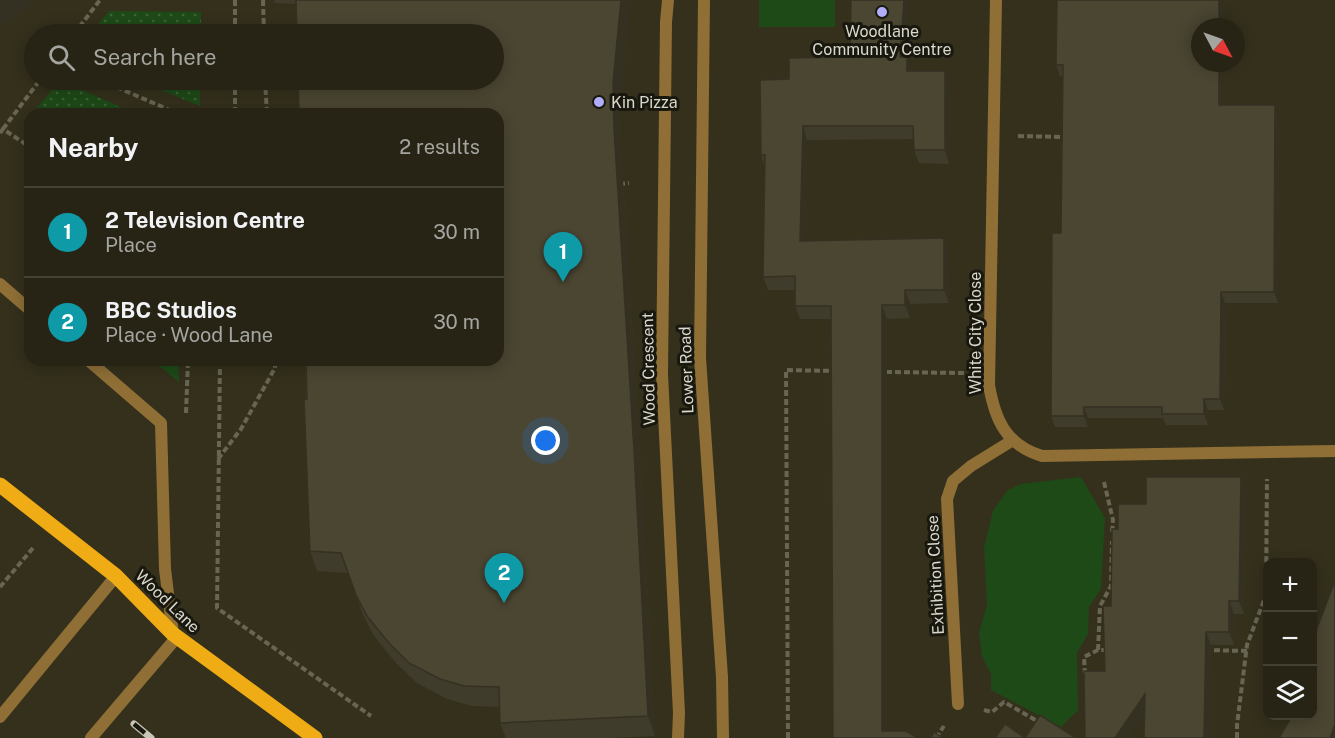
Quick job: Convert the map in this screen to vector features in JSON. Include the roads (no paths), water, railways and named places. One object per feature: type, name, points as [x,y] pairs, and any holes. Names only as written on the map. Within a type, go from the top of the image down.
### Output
[{"type":"main road","name":"Wood Lane","points":[[0,485],[116,576],[175,636],[315,738]]},
{"type":"street","name":"Wood Crescent","points":[[669,0],[666,22],[662,374],[679,713],[678,738]]},
{"type":"street","name":"Lower Road","points":[[704,0],[700,358],[722,677],[723,738]]},
{"type":"street","name":"White City Close","points":[[996,0],[988,385],[994,412],[1001,426],[1026,451],[1042,456],[1335,451]]},
{"type":"street","points":[[0,284],[24,305]]},
{"type":"street","points":[[91,738],[175,636],[165,568],[161,423],[95,366]]},
{"type":"street","name":"Exhibition Close","points":[[958,704],[947,499],[953,481],[978,461],[1013,440]]},
{"type":"street","points":[[0,717],[116,576]]},
{"type":"railway","points":[[134,724],[151,738]]},
{"type":"place","name":"Woodlane Community Centre","points":[[882,12]]},
{"type":"place","name":"Kin Pizza","points":[[599,102]]},
{"type":"place","name":"2 Television Centre","points":[[563,282]]},
{"type":"place","name":"BBC Studios","points":[[504,603]]}]
